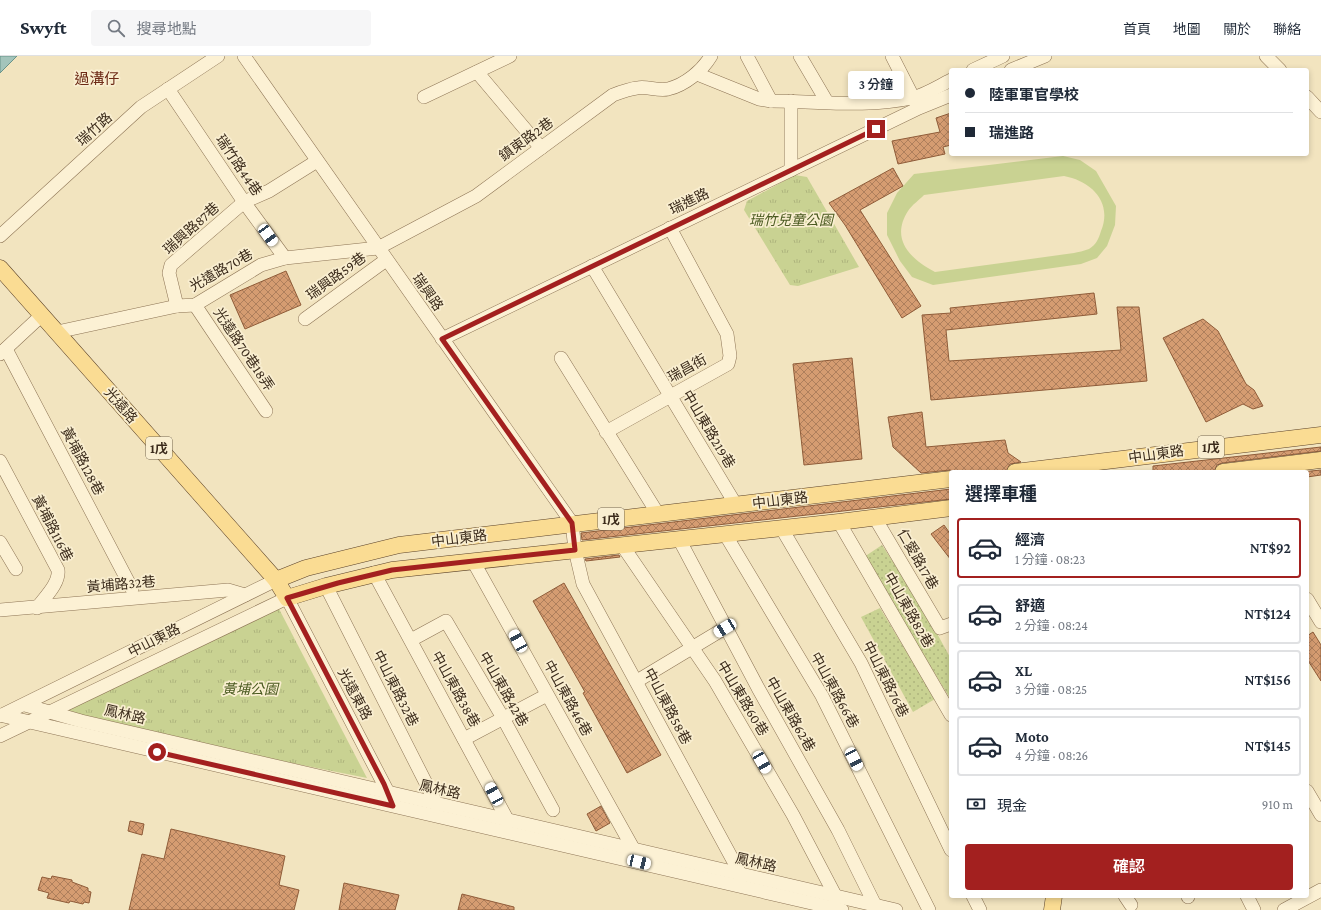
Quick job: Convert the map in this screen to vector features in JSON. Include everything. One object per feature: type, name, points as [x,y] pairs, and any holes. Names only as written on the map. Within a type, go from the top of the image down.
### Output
[{"type":"main road","name":"光遠路","points":[[0,268],[276,580],[287,598]]},
{"type":"main road","name":"中山東路","points":[[1050,470],[1102,467],[1321,434]]},
{"type":"main road","name":"1戊","points":[[1257,470],[1321,460]]},
{"type":"main road","name":"中山東路","points":[[276,580],[306,568],[399,545],[572,523],[736,506],[949,479]]},
{"type":"main road","name":"中山東路","points":[[287,598],[374,574],[474,561],[782,529],[949,508]]},
{"type":"main road","points":[[1052,910],[1054,898]]},
{"type":"street","name":"瑞竹路","points":[[0,236],[141,107],[218,56]]},
{"type":"street","name":"瑞興路","points":[[244,56],[572,523],[575,550]]},
{"type":"street","points":[[424,97],[510,56]]},
{"type":"street","points":[[711,56],[697,74],[759,99],[771,101],[916,103],[949,81]]},
{"type":"street","points":[[747,56],[771,101]]},
{"type":"street","points":[[800,56],[827,102]]},
{"type":"street","points":[[892,56],[916,103]]},
{"type":"street","points":[[977,68],[1003,56]]},
{"type":"street","points":[[1016,68],[1045,56]]},
{"type":"street","points":[[1266,56],[1278,68]]},
{"type":"street","points":[[477,72],[541,148]]},
{"type":"street","name":"鎮東路2巷","points":[[378,248],[476,196],[613,95],[638,88],[654,90],[668,89],[697,74]]},
{"type":"street","name":"瑞竹路44巷","points":[[168,89],[244,202],[285,258]]},
{"type":"street","name":"瑞進路","points":[[442,339],[791,170],[916,103],[949,95]]},
{"type":"street","points":[[1309,99],[1321,112]]},
{"type":"street","points":[[791,170],[792,101]]},
{"type":"street","points":[[244,202],[269,191],[317,161]]},
{"type":"street","name":"瑞興路87巷","points":[[177,306],[169,272],[171,266],[244,202]]},
{"type":"street","name":"瑞昌街","points":[[606,432],[728,364],[730,356],[727,334],[670,228]]},
{"type":"street","name":"光遠路70巷","points":[[57,332],[177,306],[195,305],[261,265],[285,258],[378,248]]},
{"type":"street","name":"瑞興路59巷","points":[[305,319],[386,260]]},
{"type":"street","name":"中山東路219巷","points":[[592,266],[736,506]]},
{"type":"street","name":"光遠路70巷18弄","points":[[195,305],[266,411]]},
{"type":"street","points":[[3,351],[42,315]]},
{"type":"street","name":"黃埔路128巷","points":[[3,351],[132,589]]},
{"type":"street","points":[[561,358],[658,514]]},
{"type":"street","name":"黃埔路116巷","points":[[0,460],[58,570],[59,575],[57,581],[37,608]]},
{"type":"street","name":"仁愛路17巷","points":[[875,518],[940,628],[949,625]]},
{"type":"street","name":"中山東路82巷","points":[[839,522],[949,712]]},
{"type":"street","name":"中山東路76巷","points":[[782,529],[861,663],[949,846]]},
{"type":"street","name":"中山東路66巷","points":[[725,534],[822,696],[929,910]]},
{"type":"street","name":"中山東路62巷","points":[[679,539],[725,628],[838,830],[875,905]]},
{"type":"street","points":[[0,542],[16,569]]},
{"type":"street","name":"中山東路60巷","points":[[622,545],[715,681],[793,815],[836,896]]},
{"type":"street","name":"中山東路58巷","points":[[575,550],[583,584],[741,875]]},
{"type":"street","name":"中山東路46巷","points":[[474,561],[634,850]]},
{"type":"street","name":"中山東路38巷","points":[[374,574],[508,821]]},
{"type":"street","name":"中山東路","points":[[0,716],[276,580]]},
{"type":"street","name":"中山東路32巷","points":[[326,586],[437,804]]},
{"type":"street","name":"黃埔路32巷","points":[[0,610],[37,608],[228,590],[245,595]]},
{"type":"street","name":"中山東路","points":[[0,736],[287,598]]},
{"type":"street","name":"光遠東路","points":[[287,598],[389,793],[393,806]]},
{"type":"street","points":[[1309,602],[1321,622]]},
{"type":"street","name":"中山東路42巷","points":[[411,640],[446,621],[504,718],[553,810]]},
{"type":"street","points":[[637,681],[725,628]]},
{"type":"street","points":[[464,739],[547,695]]},
{"type":"street","name":"鳳林路","points":[[25,705],[50,711],[80,721],[896,910]]},
{"type":"street","name":"鳳林路","points":[[0,716],[842,910]]},
{"type":"street","points":[[1309,794],[1321,815]]},
{"type":"street","points":[[1309,895],[1321,890]]},
{"type":"street","points":[[974,898],[980,910]]},
{"type":"street","points":[[1247,898],[1254,910]]},
{"type":"street","points":[[1284,910],[1303,898]]},
{"type":"green space","points":[[1063,156],[1080,160],[1096,171],[1116,206],[1115,225],[1107,246],[1097,258],[1081,264],[933,285],[912,277],[900,261],[887,235],[887,213],[897,193],[914,174]],"holes":[[[1064,176],[1074,179],[1091,188],[1097,194],[1102,202],[1104,211],[1104,221],[1098,239],[1094,245],[1087,250],[935,272],[918,261],[905,247],[901,231],[903,221],[908,211],[924,195]]]},
{"type":"green space","name":"瑞竹兒童公園","points":[[795,175],[807,177],[859,267],[798,286],[790,285],[744,210],[747,201]]},
{"type":"green space","points":[[882,545],[923,608],[949,655],[949,697],[864,557]]},
{"type":"green space","name":"黃埔公園","points":[[278,607],[367,778],[81,721],[49,711]]},
{"type":"green space","points":[[880,608],[935,699],[913,712],[861,617]]},
{"type":"water","points":[[0,56],[17,56],[0,73]]},
{"type":"building","points":[[949,114],[949,146],[943,147],[945,154],[898,164],[892,141],[940,132],[936,118]]},
{"type":"building","points":[[893,168],[903,186],[860,210],[921,306],[902,318],[845,225],[829,203]]},
{"type":"building","points":[[286,271],[301,305],[245,329],[230,295]]},
{"type":"building","points":[[1094,293],[1097,314],[946,330],[949,361],[1121,350],[1117,307],[1139,307],[1147,381],[931,400],[922,315],[951,313],[950,308]]},
{"type":"building","points":[[1203,319],[1218,331],[1246,384],[1254,390],[1263,406],[1253,409],[1243,404],[1206,422],[1163,338]]},
{"type":"building","points":[[852,358],[862,459],[804,465],[793,364]]},
{"type":"building","points":[[922,412],[926,447],[1005,440],[1008,453],[1021,462],[1010,464],[1007,470],[949,470],[921,473],[893,447],[888,417]]},
{"type":"building","points":[[1321,447],[1321,451],[1222,463],[1217,465],[1215,470],[1153,470],[1153,466]]},
{"type":"building","points":[[1321,470],[1321,475],[1309,477],[1309,471]]},
{"type":"building","points":[[949,489],[949,499],[582,540],[581,533]]},
{"type":"building","points":[[944,525],[949,532],[949,557],[931,534]]},
{"type":"building","points":[[619,555],[620,557],[586,561],[585,559]]},
{"type":"building","points":[[564,583],[661,755],[627,773],[583,693],[585,692],[533,601]]},
{"type":"building","points":[[1313,632],[1321,645],[1321,681],[1309,662],[1309,635]]},
{"type":"building","points":[[601,806],[610,823],[596,831],[587,814]]},
{"type":"building","points":[[130,821],[144,824],[142,835],[128,831]]},
{"type":"building","points":[[171,829],[285,856],[279,885],[299,890],[294,910],[129,910],[142,854],[164,859]]},
{"type":"building","points":[[52,876],[72,880],[72,882],[88,888],[88,891],[91,892],[89,903],[84,902],[83,904],[70,901],[69,903],[47,898],[49,893],[38,890],[42,877],[51,879]]},
{"type":"building","points":[[344,883],[399,895],[395,910],[339,910]]},
{"type":"building","points":[[462,894],[514,907],[514,910],[458,910]]},
{"type":"district","name":"過溝仔","points":[[97,79]]},
{"type":"route","points":[[157,752],[393,806],[389,793],[287,598],[326,586],[392,570],[575,550],[572,523],[442,339],[656,234],[876,129]]}]
